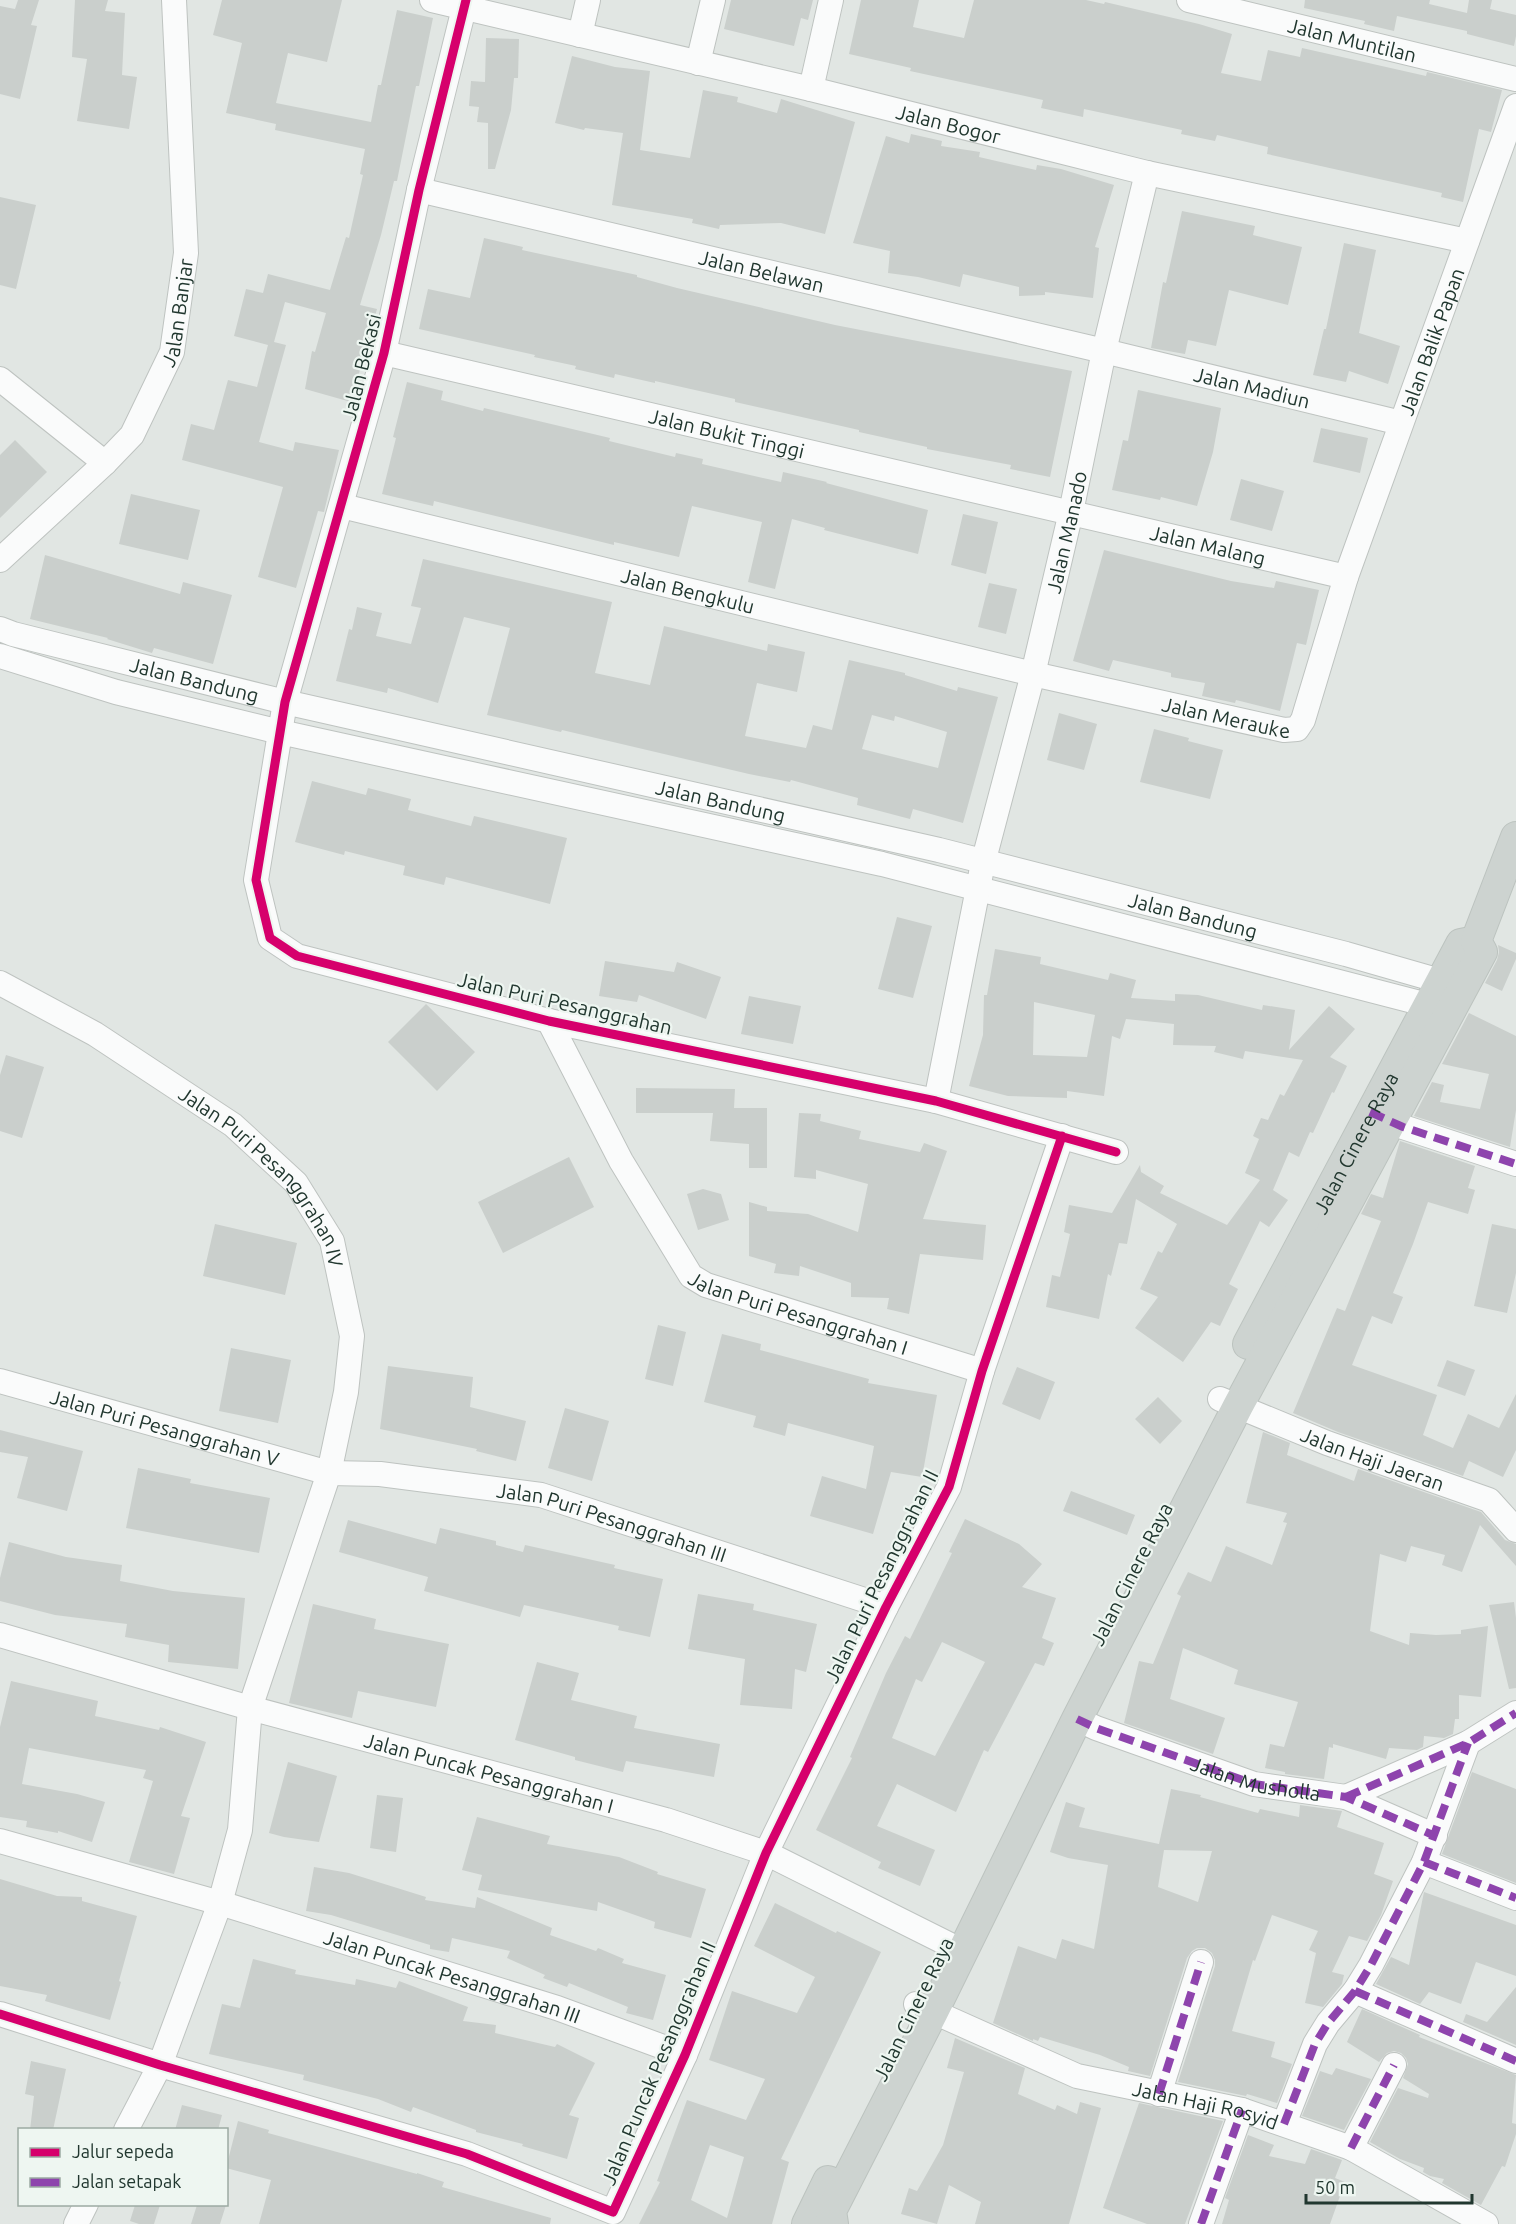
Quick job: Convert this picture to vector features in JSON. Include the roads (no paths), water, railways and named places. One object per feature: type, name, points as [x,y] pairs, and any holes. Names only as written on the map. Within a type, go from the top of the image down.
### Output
[{"type":"main road","name":"Jalan Cinere Raya","points":[[833,2224],[831,2211],[953,1948],[1229,1402],[1381,1117],[1482,952],[1476,941],[1516,837]]},
{"type":"main road","name":"Jalan Cinere Raya","points":[[1381,1117],[1434,993],[1461,944],[1476,941]]},
{"type":"main road","name":"Jalan Cinere Raya","points":[[953,1948],[1077,1719],[1229,1402]]},
{"type":"main road","name":"Jalan Cinere Raya","points":[[807,2224],[925,2008]]},
{"type":"street","name":"Jalan Banjar","points":[[0,560],[132,435],[172,352],[186,253],[174,0]]},
{"type":"street","name":"Jalan Bogor","points":[[432,0],[465,4],[580,35],[811,89],[1147,173],[1467,241]]},
{"type":"street","points":[[580,35],[588,0]]},
{"type":"street","points":[[698,63],[713,0]]},
{"type":"street","points":[[811,89],[831,0]]},
{"type":"street","name":"Jalan Muntilan","points":[[1189,0],[1516,80]]},
{"type":"street","name":"Jalan Bekasi","points":[[280,732],[285,702],[384,353],[419,190],[465,4]]},
{"type":"street","name":"Jalan Balik Papan","points":[[1346,577],[1516,106]]},
{"type":"street","name":"Jalan Manado","points":[[978,890],[983,863],[1034,674],[1071,512],[1104,351],[1147,173]]},
{"type":"street","name":"Jalan Belawan","points":[[419,190],[1104,351]]},
{"type":"street","name":"Jalan Madiun","points":[[1104,351],[1401,423]]},
{"type":"street","name":"Jalan Bukit Tinggi","points":[[384,353],[1071,512]]},
{"type":"street","points":[[0,379],[105,463]]},
{"type":"street","name":"Jalan Bengkulu","points":[[342,506],[1034,674]]},
{"type":"street","name":"Jalan Malang","points":[[1071,512],[1346,577]]},
{"type":"street","name":"Jalan Merauke","points":[[1034,674],[1291,731],[1297,729],[1303,720],[1346,577]]},
{"type":"street","name":"Jalan Bandung","points":[[0,629],[285,702],[927,848],[1347,954],[1434,993]]},
{"type":"street","name":"Jalan Bandung","points":[[0,656],[116,692],[280,732],[882,864],[978,890],[1434,993]]},
{"type":"street","name":"Jalan Puri Pesanggrahan","points":[[280,732],[256,879],[270,938],[297,956],[549,1021],[936,1101],[1116,1152]]},
{"type":"street","points":[[936,1101],[978,890]]},
{"type":"street","name":"Jalan Puri Pesanggrahan IV","points":[[0,983],[95,1034],[233,1125],[296,1183],[332,1241],[351,1336],[346,1392],[329,1473],[250,1708],[240,1830],[220,1903],[160,2065],[127,2128]]},
{"type":"street","name":"Jalan Puri Pesanggrahan I","points":[[549,1021],[621,1161],[691,1276],[706,1285],[982,1371]]},
{"type":"street","points":[[1381,1117],[1516,1164]]},
{"type":"street","name":"Jalan Puri Pesanggrahan II","points":[[766,1853],[886,1607],[949,1487],[982,1371],[1062,1136]]},
{"type":"street","name":"Jalan Puri Pesanggrahan V","points":[[0,1381],[329,1473]]},
{"type":"street","name":"Jalan Haji Jaeran","points":[[1229,1402],[1327,1443],[1489,1500],[1516,1530]]},
{"type":"street","name":"Jalan Puri Pesanggrahan III","points":[[329,1473],[380,1474],[541,1495],[886,1607]]},
{"type":"street","name":"Jalan Puncak Pesanggrahan I","points":[[0,1635],[250,1708],[666,1820],[766,1853],[953,1948]]},
{"type":"street","points":[[1346,1797],[1468,1743],[1515,1715]]},
{"type":"street","name":"Jalan Musholla","points":[[1077,1719],[1096,1728],[1254,1784],[1346,1797],[1435,1836]]},
{"type":"street","points":[[1284,2124],[1315,2044],[1328,2023],[1355,1991],[1371,1965],[1424,1862],[1468,1743]]},
{"type":"street","name":"Jalan Puncak Pesanggrahan III","points":[[0,1841],[220,1903],[557,2008],[685,2055]]},
{"type":"street","name":"Jalan Puncak Pesanggrahan II","points":[[160,2065],[467,2154],[613,2212],[685,2055],[766,1853]]},
{"type":"street","points":[[1424,1862],[1516,1898]]},
{"type":"street","points":[[1159,2094],[1201,1962]]},
{"type":"street","points":[[1355,1991],[1516,2061]]},
{"type":"street","name":"Jalan Haji Rosyid","points":[[925,2008],[1077,2076],[1242,2110],[1351,2148],[1486,2224]]},
{"type":"street","points":[[0,2014],[160,2065]]},
{"type":"street","points":[[1351,2148],[1394,2065]]},
{"type":"street","points":[[1201,2224],[1242,2110]]},
{"type":"street","points":[[76,2224],[86,2206]]}]
